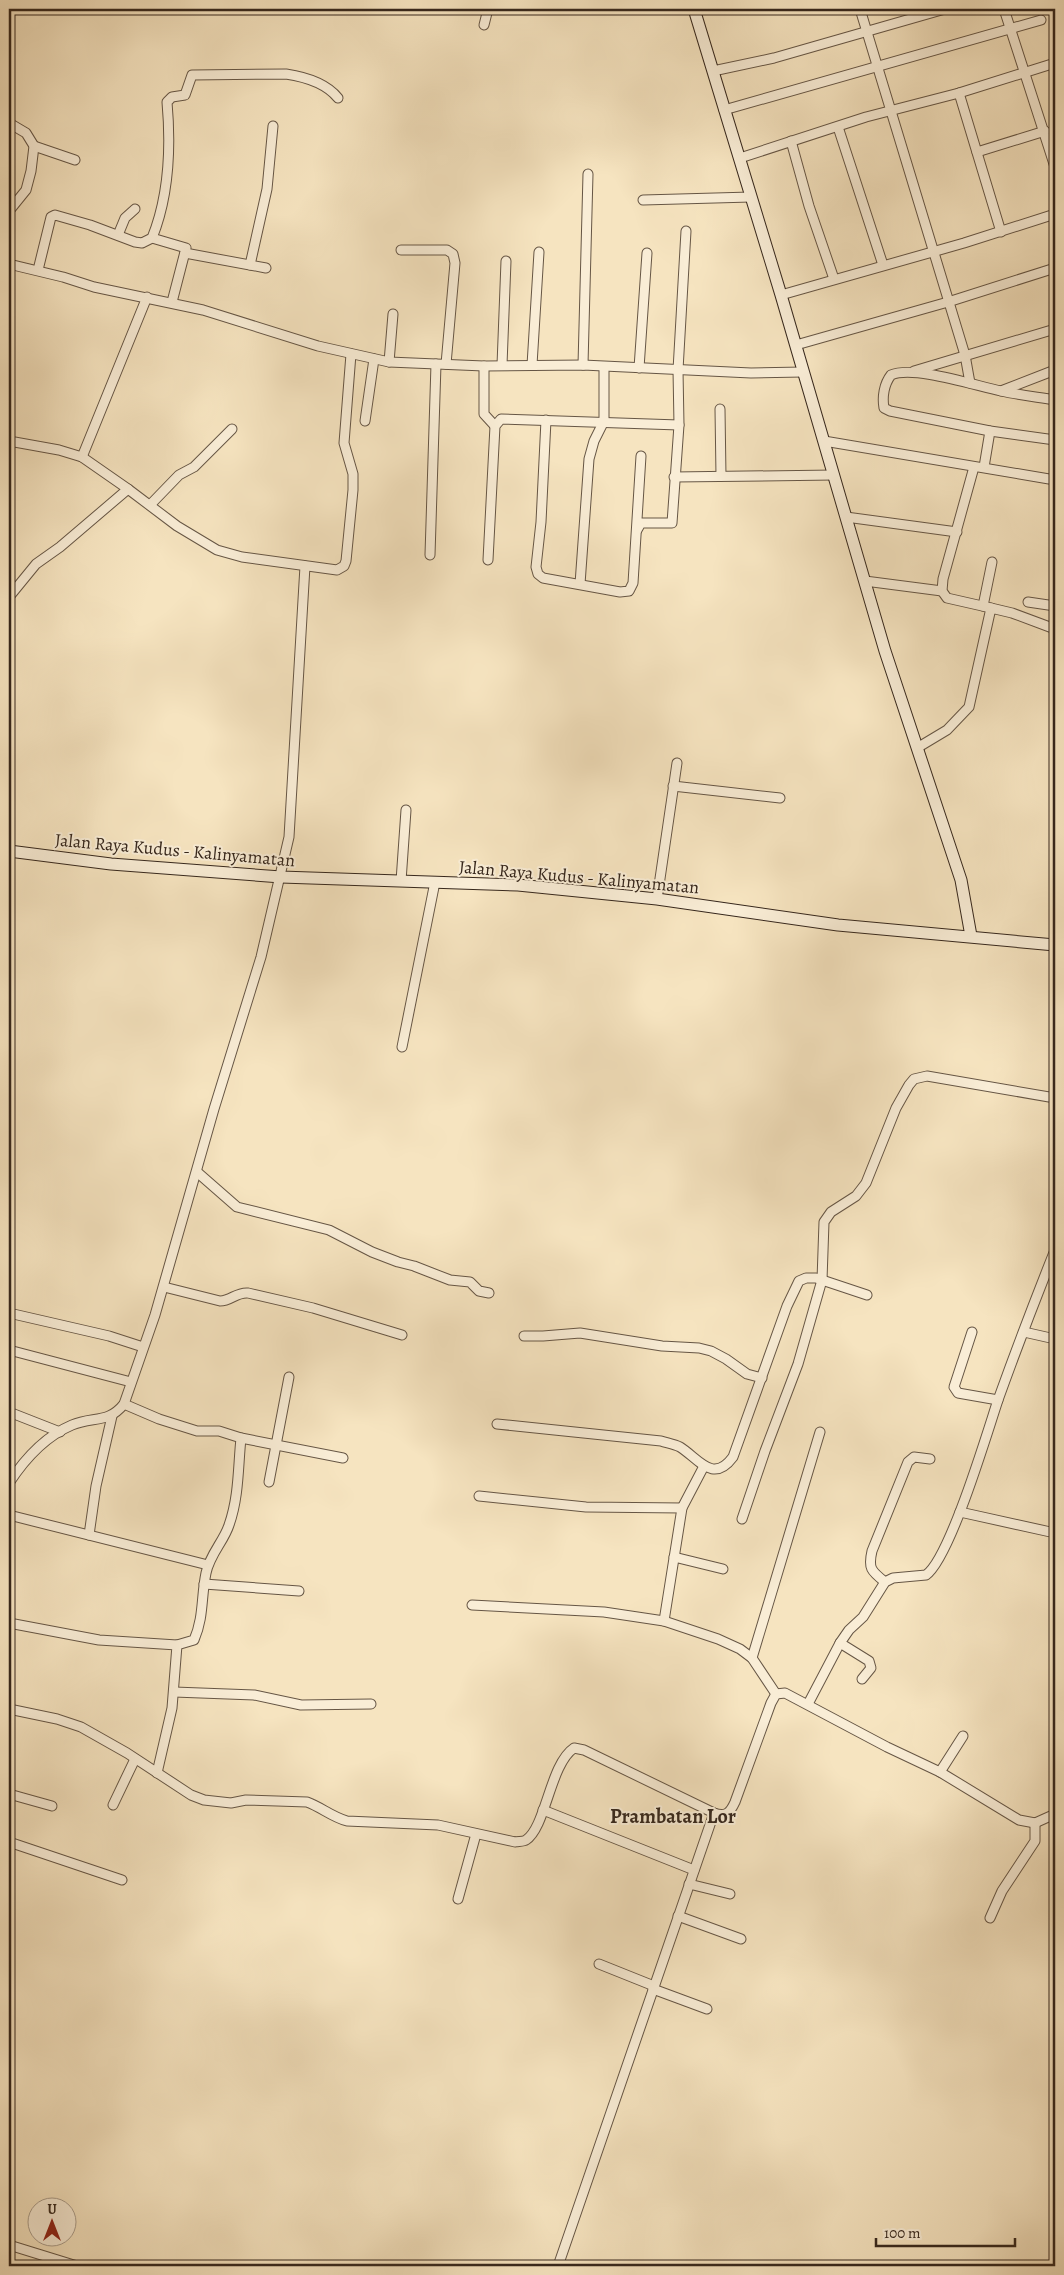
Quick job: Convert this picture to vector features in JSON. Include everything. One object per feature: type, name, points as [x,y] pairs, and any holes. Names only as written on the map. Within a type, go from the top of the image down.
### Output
[{"type":"main road","points":[[694,9],[796,345],[885,651],[962,880],[971,936]]},
{"type":"main road","name":"Jalan Raya Kudus - Kalinyamatan","points":[[9,851],[111,864],[281,877],[518,885],[657,899],[838,925],[1055,945]]},
{"type":"street","points":[[484,25],[488,9]]},
{"type":"street","points":[[860,9],[964,355],[970,383]]},
{"type":"street","points":[[713,71],[766,60],[945,9]]},
{"type":"street","points":[[1004,9],[1045,131],[1055,167]]},
{"type":"street","points":[[724,110],[1041,20]]},
{"type":"street","points":[[740,158],[890,110],[960,93],[1055,63]]},
{"type":"street","points":[[152,238],[157,225],[169,163],[170,142],[167,102],[172,97],[185,95],[192,75],[286,74],[301,76],[330,89],[338,98]]},
{"type":"street","points":[[960,93],[1000,232]]},
{"type":"street","points":[[9,123],[26,133],[34,146],[31,171],[26,190],[9,211]]},
{"type":"street","points":[[250,265],[267,189],[273,126]]},
{"type":"street","points":[[838,127],[883,264]]},
{"type":"street","points":[[977,152],[1045,131]]},
{"type":"street","points":[[791,141],[804,189],[834,279]]},
{"type":"street","points":[[34,146],[75,160]]},
{"type":"street","points":[[583,365],[588,174]]},
{"type":"street","points":[[643,200],[751,197]]},
{"type":"street","points":[[118,235],[125,218],[135,209]]},
{"type":"street","points":[[781,295],[883,264],[1000,232],[1055,214]]},
{"type":"street","points":[[38,270],[52,216],[64,216],[139,243],[152,238],[186,248],[172,302]]},
{"type":"street","points":[[637,530],[641,523],[672,523],[679,425],[678,370],[686,231]]},
{"type":"street","points":[[401,250],[447,250],[453,254],[455,263],[446,364]]},
{"type":"street","points":[[532,365],[538,252]]},
{"type":"street","points":[[185,253],[266,268]]},
{"type":"street","points":[[639,368],[647,253]]},
{"type":"street","points":[[502,365],[506,261]]},
{"type":"street","points":[[9,264],[38,270],[94,288],[172,302],[351,354],[389,362],[484,366],[583,365],[604,368],[803,372]]},
{"type":"street","points":[[796,345],[948,302],[1055,268]]},
{"type":"street","points":[[82,457],[146,298]]},
{"type":"street","points":[[389,362],[393,314]]},
{"type":"street","points":[[913,372],[1055,329]]},
{"type":"street","points":[[9,441],[59,450],[82,457],[128,488],[178,526],[222,552],[337,570],[344,566],[346,561],[353,490],[353,474],[344,443],[351,354]]},
{"type":"street","points":[[365,421],[374,359]]},
{"type":"street","points":[[430,555],[436,364]]},
{"type":"street","points":[[484,366],[484,414],[495,426]]},
{"type":"street","points":[[580,584],[589,459],[591,449],[604,421],[604,368]]},
{"type":"street","points":[[1001,391],[1055,370]]},
{"type":"street","points":[[1055,400],[1001,391],[913,372],[897,372],[891,375],[885,387],[884,408],[990,431],[1055,440]]},
{"type":"street","points":[[720,409],[721,476]]},
{"type":"street","points":[[488,560],[495,426],[501,419],[679,425]]},
{"type":"street","points":[[546,420],[542,522],[536,567],[538,574],[544,578],[620,592],[629,591],[633,583],[637,530],[638,468],[641,456]]},
{"type":"street","points":[[150,505],[179,476],[194,468],[232,429]]},
{"type":"street","points":[[990,431],[956,532],[943,579],[942,591],[947,598],[1012,613],[1055,629]]},
{"type":"street","points":[[824,441],[1055,480]]},
{"type":"street","points":[[674,477],[834,475]]},
{"type":"street","points":[[9,597],[36,564],[60,547],[128,488]]},
{"type":"street","points":[[846,517],[956,532]]},
{"type":"street","points":[[917,748],[948,730],[969,707],[987,607],[992,562]]},
{"type":"street","points":[[89,1535],[96,1486],[112,1416],[124,1404],[164,1287],[214,1109],[260,957],[281,877],[289,836],[305,566]]},
{"type":"street","points":[[865,581],[942,591]]},
{"type":"street","points":[[1028,602],[1055,606]]},
{"type":"street","points":[[657,899],[677,763]]},
{"type":"street","points":[[673,786],[780,798]]},
{"type":"street","points":[[401,881],[406,810]]},
{"type":"street","points":[[402,1047],[435,882]]},
{"type":"street","points":[[742,1519],[798,1364],[822,1280],[824,1222],[831,1212],[856,1196],[866,1183],[896,1108],[908,1085],[914,1079],[927,1076],[1055,1098]]},
{"type":"street","points":[[197,1172],[238,1206],[329,1230],[372,1252],[450,1280],[470,1282],[479,1291],[489,1293]]},
{"type":"street","points":[[808,1704],[840,1643],[849,1630],[863,1617],[884,1582],[893,1578],[922,1576],[929,1573],[938,1560],[960,1512],[998,1400],[1055,1250]]},
{"type":"street","points":[[497,1424],[661,1441],[678,1446],[711,1470],[720,1469],[728,1464],[733,1457],[793,1290],[799,1281],[806,1278],[822,1280],[867,1295]]},
{"type":"street","points":[[164,1287],[220,1301],[229,1299],[236,1294],[248,1293],[327,1312],[402,1335]]},
{"type":"street","points":[[9,1313],[109,1336],[143,1347]]},
{"type":"street","points":[[972,1332],[954,1387],[955,1390],[958,1393],[998,1400]]},
{"type":"street","points":[[1024,1332],[1055,1339]]},
{"type":"street","points":[[524,1336],[580,1333],[662,1346],[699,1348],[711,1351],[726,1359],[747,1374],[762,1378]]},
{"type":"street","points":[[9,1350],[131,1382]]},
{"type":"street","points":[[269,1482],[289,1377]]},
{"type":"street","points":[[124,1404],[159,1419],[197,1431],[219,1431],[241,1438],[343,1458]]},
{"type":"street","points":[[9,1412],[60,1432]]},
{"type":"street","points":[[9,1483],[26,1460],[60,1432],[82,1421],[112,1416]]},
{"type":"street","points":[[752,1658],[820,1432]]},
{"type":"street","points":[[9,1624],[99,1640],[177,1645],[194,1640],[203,1611],[204,1584],[208,1565],[230,1522],[238,1482],[241,1438]]},
{"type":"street","points":[[884,1582],[874,1574],[869,1564],[872,1550],[908,1462],[914,1457],[930,1459]]},
{"type":"street","points":[[664,1621],[682,1508],[704,1466]]},
{"type":"street","points":[[479,1496],[586,1507],[682,1508]]},
{"type":"street","points":[[960,1512],[1055,1533]]},
{"type":"street","points":[[9,1515],[208,1565]]},
{"type":"street","points":[[674,1557],[723,1569]]},
{"type":"street","points":[[204,1584],[299,1592]]},
{"type":"street","points":[[472,1605],[604,1612],[664,1621],[730,1644],[752,1658],[776,1694]]},
{"type":"street","points":[[840,1643],[869,1661],[871,1668],[862,1679]]},
{"type":"street","points":[[157,1773],[174,1692],[177,1645]]},
{"type":"street","points":[[174,1692],[254,1695],[301,1705],[371,1704]]},
{"type":"street","points":[[776,1694],[790,1694],[940,1772],[1020,1820],[1035,1823],[1055,1814]]},
{"type":"street","points":[[9,1709],[71,1723],[135,1759],[191,1795],[204,1800],[231,1803],[246,1800],[307,1802],[333,1817],[347,1821],[418,1822],[521,1841],[531,1835],[543,1810],[555,1777],[570,1751],[577,1748],[688,1799],[714,1813],[725,1815],[731,1810],[776,1694]]},
{"type":"street","points":[[940,1772],[963,1736]]},
{"type":"street","points":[[113,1805],[135,1759]]},
{"type":"street","points":[[9,1794],[52,1806]]},
{"type":"street","points":[[543,1810],[694,1870]]},
{"type":"street","points":[[558,2266],[600,2150],[714,1813]]},
{"type":"street","points":[[990,1918],[1002,1890],[1035,1841],[1035,1823]]},
{"type":"street","points":[[458,1899],[476,1834]]},
{"type":"street","points":[[9,1842],[122,1880]]},
{"type":"street","points":[[689,1884],[730,1894]]},
{"type":"street","points":[[678,1916],[741,1939]]},
{"type":"street","points":[[599,1964],[707,2009]]},
{"type":"street","points":[[9,2245],[78,2266]]},
{"type":"district","name":"Prambatan Lor","points":[[673,1816]]}]
